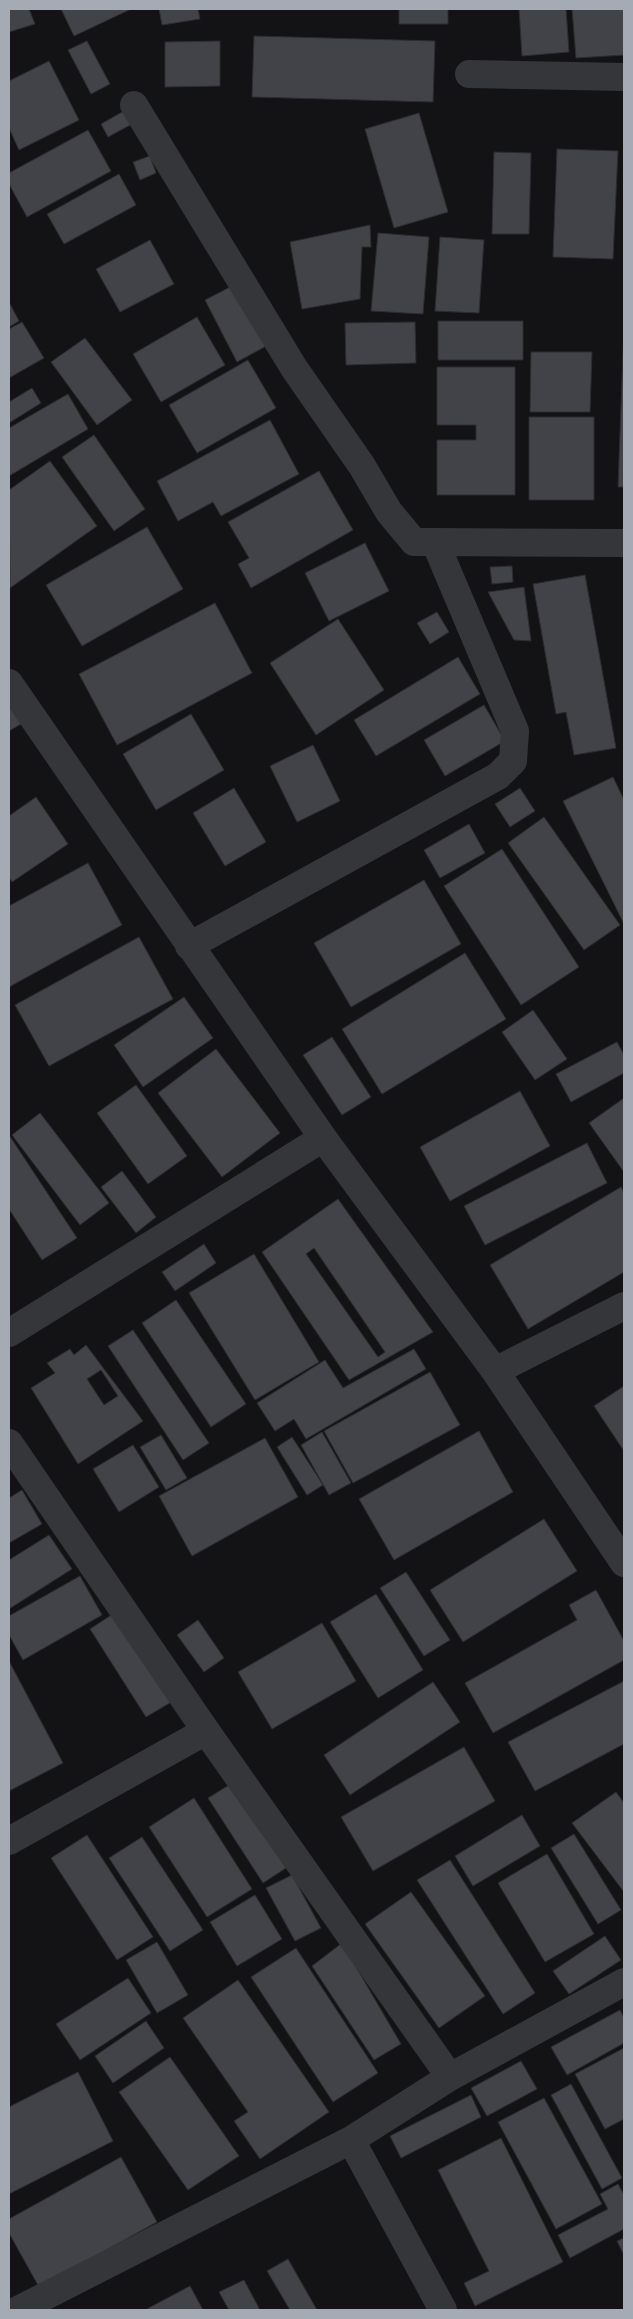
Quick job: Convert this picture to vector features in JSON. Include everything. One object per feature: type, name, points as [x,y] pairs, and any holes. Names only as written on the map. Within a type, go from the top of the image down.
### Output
[{"type":"street","points":[[469,74],[624,77]]},
{"type":"street","points":[[134,105],[294,368],[362,466],[389,512],[414,542],[624,542]]},
{"type":"street","points":[[189,946],[498,776],[513,762],[515,731],[435,542]]},
{"type":"street","points":[[9,682],[323,1138],[495,1371],[624,1563]]},
{"type":"street","points":[[9,1333],[323,1138]]},
{"type":"street","points":[[495,1371],[624,1306]]},
{"type":"street","points":[[9,1443],[206,1731],[450,2077]]},
{"type":"street","points":[[9,1841],[206,1731]]},
{"type":"street","points":[[18,2310],[351,2140],[450,2077],[624,1982]]},
{"type":"street","points":[[351,2140],[443,2310]]},
{"type":"building","points":[[9,9],[29,9],[35,24],[9,32]]},
{"type":"building","points":[[61,9],[131,9],[74,36]]},
{"type":"building","points":[[159,9],[198,9],[200,19],[162,25]]},
{"type":"building","points":[[399,9],[448,9],[448,24],[399,24]]},
{"type":"building","points":[[519,9],[566,9],[569,52],[522,56]]},
{"type":"building","points":[[572,9],[624,9],[624,55],[576,58]]},
{"type":"building","points":[[254,36],[435,41],[433,102],[252,97]]},
{"type":"building","points":[[87,41],[110,84],[91,94],[68,50]]},
{"type":"building","points":[[220,41],[220,86],[165,87],[165,42]]},
{"type":"building","points":[[49,61],[79,120],[19,150],[9,128],[9,81]]},
{"type":"building","points":[[124,111],[132,124],[108,137],[101,124]]},
{"type":"building","points":[[419,113],[448,212],[394,228],[365,129]]},
{"type":"building","points":[[88,130],[111,171],[27,217],[9,184],[9,173]]},
{"type":"building","points":[[557,149],[618,151],[613,259],[553,257]]},
{"type":"building","points":[[494,152],[531,153],[529,234],[492,234]]},
{"type":"building","points":[[150,156],[156,173],[140,180],[133,162]]},
{"type":"building","points":[[119,174],[136,205],[64,244],[47,214]]},
{"type":"building","points":[[370,225],[371,247],[362,247],[360,299],[302,309],[290,242]]},
{"type":"building","points":[[378,233],[429,237],[423,314],[371,311]]},
{"type":"building","points":[[440,237],[484,240],[479,313],[435,311]]},
{"type":"building","points":[[150,240],[174,284],[120,312],[96,269]]},
{"type":"building","points":[[236,284],[268,345],[237,362],[205,300]]},
{"type":"building","points":[[9,302],[19,321],[9,327]]},
{"type":"building","points":[[197,317],[225,365],[161,402],[133,354]]},
{"type":"building","points":[[438,321],[523,321],[523,360],[438,360]]},
{"type":"building","points":[[22,322],[44,358],[9,378],[9,329]]},
{"type":"building","points":[[415,322],[416,363],[346,365],[345,323]]},
{"type":"building","points":[[624,327],[624,487],[618,487]]},
{"type":"building","points":[[85,338],[132,400],[97,425],[51,362]]},
{"type":"building","points":[[531,352],[592,352],[590,412],[530,412]]},
{"type":"building","points":[[248,360],[276,408],[197,453],[169,405]]},
{"type":"building","points":[[437,367],[515,367],[515,495],[437,495],[437,440],[476,440],[476,425],[437,425]]},
{"type":"building","points":[[32,388],[41,403],[9,423],[9,402]]},
{"type":"building","points":[[68,394],[88,429],[9,476],[9,428]]},
{"type":"building","points":[[529,417],[594,417],[594,500],[529,500]]},
{"type":"building","points":[[270,420],[299,474],[221,516],[213,502],[178,521],[157,481]]},
{"type":"building","points":[[94,435],[145,509],[114,531],[62,457]]},
{"type":"building","points":[[50,461],[97,526],[10,588],[9,490]]},
{"type":"building","points":[[319,471],[353,530],[251,588],[238,564],[249,558],[228,522]]},
{"type":"building","points":[[147,527],[183,589],[82,646],[46,585]]},
{"type":"building","points":[[365,543],[389,591],[329,621],[305,573]]},
{"type":"building","points":[[512,566],[513,582],[492,584],[490,567]]},
{"type":"building","points":[[585,575],[616,748],[574,755],[566,712],[556,714],[533,584]]},
{"type":"building","points":[[524,587],[531,641],[514,640],[488,592]]},
{"type":"building","points":[[215,603],[252,673],[117,745],[79,674]]},
{"type":"building","points":[[437,612],[449,632],[430,644],[417,623]]},
{"type":"building","points":[[338,619],[384,690],[316,735],[270,663]]},
{"type":"building","points":[[458,657],[480,694],[376,756],[354,720]]},
{"type":"building","points":[[9,704],[21,724],[9,731]]},
{"type":"building","points":[[484,705],[505,741],[445,776],[424,740]]},
{"type":"building","points":[[191,714],[224,770],[156,810],[123,754]]},
{"type":"building","points":[[313,745],[340,801],[297,822],[270,766]]},
{"type":"building","points":[[613,777],[624,800],[624,924],[563,801]]},
{"type":"building","points":[[234,788],[266,842],[225,866],[193,813]]},
{"type":"building","points":[[520,788],[535,811],[510,827],[495,804]]},
{"type":"building","points":[[36,797],[68,844],[12,882],[9,877],[9,816]]},
{"type":"building","points":[[544,817],[620,925],[584,950],[508,843]]},
{"type":"building","points":[[469,824],[485,853],[440,878],[424,850]]},
{"type":"building","points":[[502,849],[579,967],[521,1005],[444,886]]},
{"type":"building","points":[[88,863],[122,925],[9,987],[9,906]]},
{"type":"building","points":[[424,880],[461,944],[351,1007],[314,943]]},
{"type":"building","points":[[139,937],[173,999],[49,1066],[15,1005]]},
{"type":"building","points":[[465,953],[506,1019],[382,1094],[342,1029]]},
{"type":"building","points":[[184,997],[213,1038],[143,1087],[114,1045]]},
{"type":"building","points":[[533,1010],[567,1059],[535,1080],[502,1032]]},
{"type":"building","points":[[332,1037],[371,1097],[342,1115],[303,1055]]},
{"type":"building","points":[[617,1042],[624,1055],[624,1073],[571,1102],[556,1074]]},
{"type":"building","points":[[216,1049],[280,1133],[222,1177],[158,1093]]},
{"type":"building","points":[[136,1085],[187,1156],[148,1184],[97,1113]]},
{"type":"building","points":[[520,1091],[550,1146],[450,1201],[420,1147]]},
{"type":"building","points":[[624,1098],[624,1172],[589,1123]]},
{"type":"building","points":[[40,1113],[109,1203],[80,1225],[12,1135]]},
{"type":"building","points":[[9,1135],[77,1238],[42,1260],[9,1209]]},
{"type":"building","points":[[587,1143],[607,1183],[485,1245],[464,1206]]},
{"type":"building","points":[[122,1171],[156,1217],[136,1233],[101,1187]]},
{"type":"building","points":[[621,1187],[624,1193],[624,1272],[528,1329],[490,1265]]},
{"type":"building","points":[[338,1199],[433,1332],[349,1380],[262,1252]],"holes":[[[314,1248],[385,1352],[378,1357],[306,1254]]]},
{"type":"building","points":[[204,1244],[216,1263],[175,1291],[162,1272]]},
{"type":"building","points":[[254,1254],[319,1362],[255,1400],[189,1293]]},
{"type":"building","points":[[176,1300],[246,1404],[211,1427],[142,1323]]},
{"type":"building","points":[[133,1330],[209,1443],[183,1460],[108,1346]]},
{"type":"building","points":[[86,1345],[143,1421],[78,1464],[31,1388],[55,1373],[47,1363],[70,1349],[74,1355]],"holes":[[[101,1370],[118,1396],[104,1405],[87,1379]]]},
{"type":"building","points":[[414,1349],[426,1369],[306,1439],[294,1419],[275,1431],[257,1403],[325,1360],[343,1388]]},
{"type":"building","points":[[430,1372],[460,1425],[353,1483],[324,1431]]},
{"type":"building","points":[[624,1386],[624,1451],[594,1406]]},
{"type":"building","points":[[479,1431],[513,1492],[394,1560],[359,1499]]},
{"type":"building","points":[[322,1432],[351,1483],[329,1495],[301,1445]]},
{"type":"building","points":[[161,1435],[187,1478],[166,1490],[140,1447]]},
{"type":"building","points":[[292,1437],[323,1485],[307,1495],[277,1447]]},
{"type":"building","points":[[265,1438],[298,1497],[192,1556],[159,1496]]},
{"type":"building","points":[[133,1445],[159,1487],[119,1512],[93,1469]]},
{"type":"building","points":[[22,1490],[42,1524],[9,1543],[9,1498]]},
{"type":"building","points":[[544,1519],[577,1571],[463,1642],[430,1590]]},
{"type":"building","points":[[49,1535],[72,1569],[9,1609],[9,1560]]},
{"type":"building","points":[[406,1572],[450,1640],[424,1656],[380,1588]]},
{"type":"building","points":[[80,1576],[102,1615],[23,1660],[9,1635],[9,1616]]},
{"type":"building","points":[[596,1590],[624,1641],[624,1660],[493,1733],[465,1683],[577,1620],[569,1605]]},
{"type":"building","points":[[376,1594],[423,1670],[378,1698],[330,1622]]},
{"type":"building","points":[[116,1612],[173,1701],[146,1717],[90,1629]]},
{"type":"building","points":[[198,1620],[224,1658],[204,1672],[177,1635]]},
{"type":"building","points":[[322,1623],[356,1681],[272,1729],[238,1672]]},
{"type":"building","points":[[9,1661],[63,1763],[9,1791]]},
{"type":"building","points":[[624,1681],[624,1744],[535,1791],[508,1742]]},
{"type":"building","points":[[433,1682],[460,1722],[350,1795],[324,1755]]},
{"type":"building","points":[[464,1747],[495,1801],[373,1871],[341,1817]]},
{"type":"building","points":[[234,1782],[289,1866],[263,1883],[208,1798]]},
{"type":"building","points":[[616,1792],[624,1803],[624,1892],[572,1823]]},
{"type":"building","points":[[194,1798],[252,1889],[207,1917],[149,1827]]},
{"type":"building","points":[[522,1815],[540,1846],[473,1886],[455,1856]]},
{"type":"building","points":[[574,1834],[621,1910],[598,1924],[551,1848]]},
{"type":"building","points":[[87,1835],[153,1937],[117,1960],[51,1858]]},
{"type":"building","points":[[142,1837],[203,1930],[170,1951],[109,1858]]},
{"type":"building","points":[[547,1854],[594,1934],[545,1962],[498,1883]]},
{"type":"building","points":[[450,1860],[535,1993],[503,2014],[417,1880]]},
{"type":"building","points":[[292,1875],[321,1928],[295,1941],[266,1888]]},
{"type":"building","points":[[411,1892],[485,1996],[439,2028],[365,1924]]},
{"type":"building","points":[[255,1895],[282,1939],[237,1966],[210,1922]]},
{"type":"building","points":[[605,1936],[621,1960],[569,1994],[553,1971]]},
{"type":"building","points":[[157,1942],[188,1995],[157,2013],[126,1960]]},
{"type":"building","points":[[342,1943],[401,2044],[374,2060],[312,1966]]},
{"type":"building","points":[[296,1948],[378,2073],[333,2102],[251,1977]]},
{"type":"building","points":[[128,1978],[151,2013],[80,2060],[56,2024]]},
{"type":"building","points":[[238,1980],[329,2112],[260,2159],[234,2121],[248,2112],[183,2018]]},
{"type":"building","points":[[620,2010],[624,2018],[624,2043],[567,2075],[551,2047]]},
{"type":"building","points":[[146,2021],[164,2048],[113,2083],[95,2056]]},
{"type":"building","points":[[624,2048],[624,2119],[605,2129],[575,2074]]},
{"type":"building","points":[[170,2057],[239,2156],[188,2190],[119,2092]]},
{"type":"building","points":[[521,2061],[537,2089],[487,2116],[471,2088]]},
{"type":"building","points":[[78,2072],[113,2141],[9,2194],[9,2107]]},
{"type":"building","points":[[571,2084],[622,2178],[602,2189],[551,2095]]},
{"type":"building","points":[[471,2095],[481,2117],[401,2158],[390,2136]]},
{"type":"building","points":[[544,2098],[602,2204],[556,2229],[498,2122]]},
{"type":"building","points":[[501,2138],[563,2262],[475,2306],[464,2283],[489,2271],[438,2170]]},
{"type":"building","points":[[121,2157],[157,2222],[39,2287],[9,2233],[9,2219]]},
{"type":"building","points":[[618,2184],[624,2195],[624,2229],[570,2258],[558,2235],[608,2209],[600,2194]]},
{"type":"building","points":[[624,2238],[624,2255],[617,2241]]},
{"type":"building","points":[[288,2259],[317,2310],[290,2310],[267,2271]]},
{"type":"building","points":[[244,2280],[260,2310],[229,2310],[219,2292]]},
{"type":"building","points":[[190,2286],[203,2310],[145,2310]]}]
